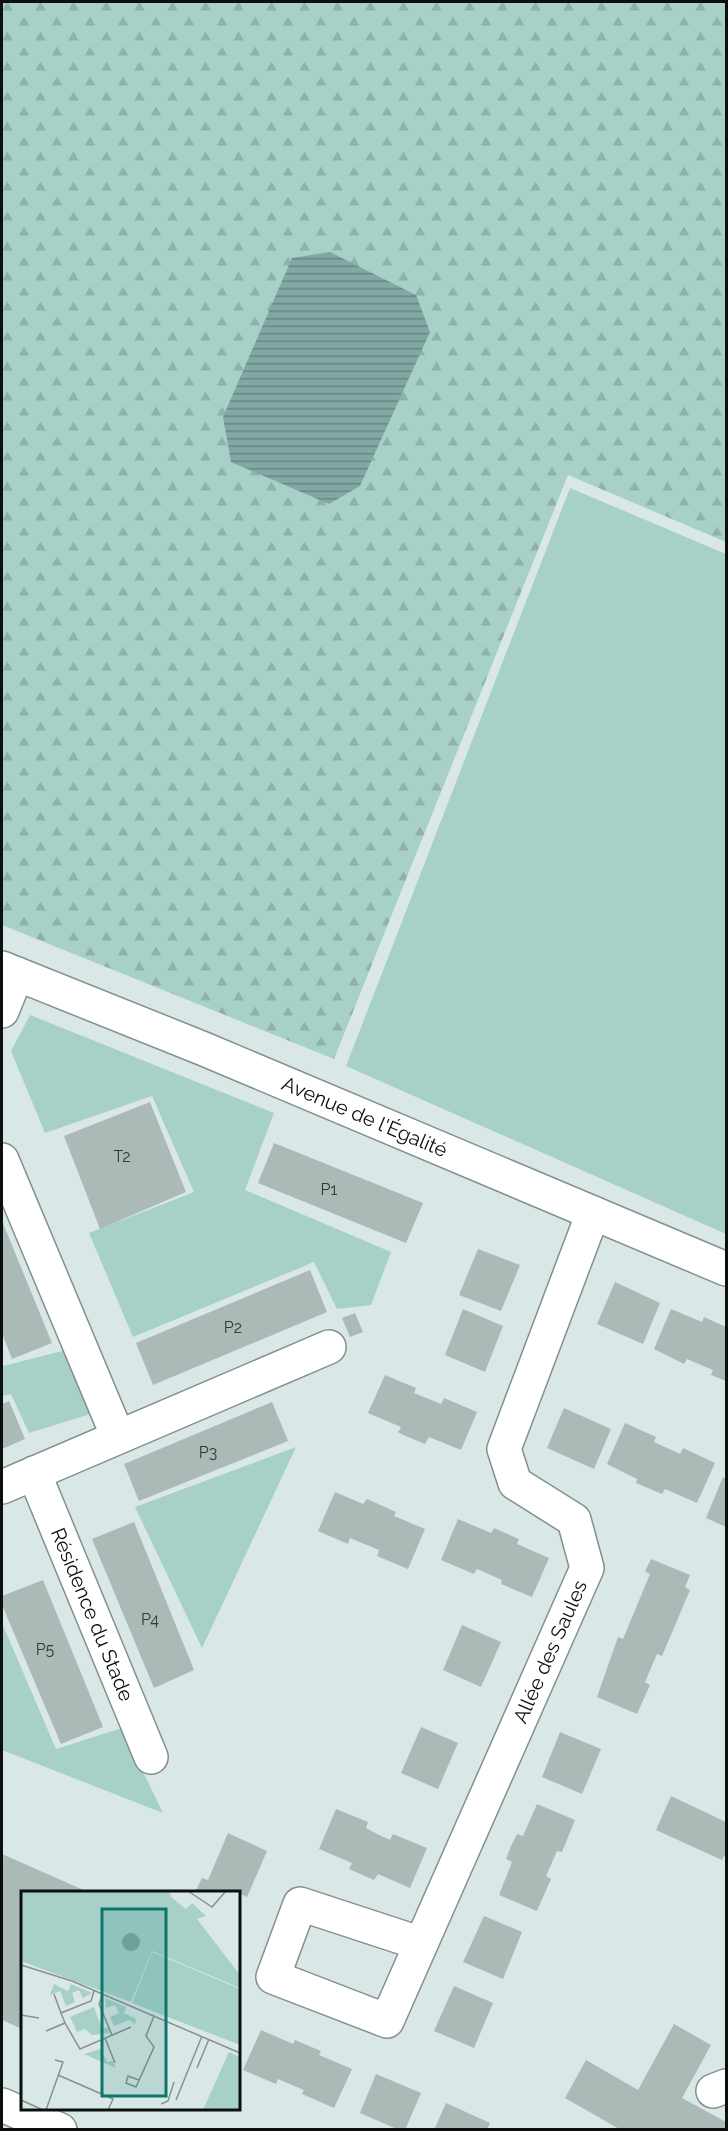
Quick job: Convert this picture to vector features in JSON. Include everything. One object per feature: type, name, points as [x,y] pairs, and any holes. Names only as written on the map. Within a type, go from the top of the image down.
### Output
[{"type":"street","points":[[2,1011],[9,971]]},
{"type":"street","name":"Avenue de l'Égalité","points":[[9,971],[215,1053],[726,1269]]},
{"type":"street","points":[[2,1160],[118,1437]]},
{"type":"street","name":"Allée des Saules","points":[[420,1943],[587,1568],[574,1520],[515,1483],[504,1449],[592,1213]]},
{"type":"street","points":[[2,1487],[329,1347]]},
{"type":"street","name":"Résidence du Stade","points":[[34,1473],[151,1757]]},
{"type":"street","points":[[2,2105],[60,2130]]},
{"type":"green space","points":[[2,2],[726,2],[726,542],[568,475],[334,1059],[2,925]]},
{"type":"green space","points":[[570,488],[726,554],[726,1234],[346,1066]]},
{"type":"green space","points":[[30,1015],[274,1113],[245,1190],[391,1252],[371,1305],[337,1309],[314,1262],[133,1337],[89,1233],[194,1192],[152,1096],[45,1133],[11,1051]]},
{"type":"green space","points":[[74,1348],[97,1412],[29,1433],[11,1394],[2,1396],[2,1363],[3,1366]]},
{"type":"green space","points":[[296,1447],[202,1648],[135,1507]]},
{"type":"green space","points":[[2,1623],[56,1749],[122,1728],[163,1813],[2,1750]]},
{"type":"shaded area","points":[[330,252],[416,295],[430,332],[360,486],[329,504],[231,462],[223,417],[292,258]]},
{"type":"building","points":[[150,1102],[186,1192],[100,1229],[64,1136]]},
{"type":"building","points":[[274,1143],[423,1203],[406,1243],[258,1183]]},
{"type":"building","points":[[2,1221],[52,1343],[12,1359],[2,1333]]},
{"type":"building","points":[[478,1249],[520,1265],[501,1311],[459,1295]]},
{"type":"building","points":[[310,1270],[327,1312],[153,1385],[136,1343]]},
{"type":"building","points":[[615,1282],[660,1303],[643,1344],[597,1324]]},
{"type":"building","points":[[463,1309],[503,1326],[485,1372],[445,1355]]},
{"type":"building","points":[[671,1309],[702,1322],[704,1317],[726,1327],[726,1381],[711,1375],[713,1370],[687,1359],[684,1364],[654,1349]]},
{"type":"building","points":[[355,1313],[363,1332],[350,1337],[342,1318]]},
{"type":"building","points":[[385,1375],[416,1388],[414,1393],[441,1404],[444,1398],[477,1412],[461,1450],[429,1437],[425,1444],[398,1432],[401,1427],[368,1413]]},
{"type":"building","points":[[9,1401],[25,1439],[2,1449],[2,1404]]},
{"type":"building","points":[[272,1402],[288,1441],[139,1501],[124,1464]]},
{"type":"building","points":[[564,1408],[611,1429],[594,1469],[547,1448]]},
{"type":"building","points":[[625,1423],[656,1437],[654,1442],[680,1454],[683,1448],[715,1463],[697,1503],[665,1489],[662,1494],[636,1483],[637,1479],[607,1464]]},
{"type":"building","points":[[723,1477],[726,1479],[726,1527],[706,1518]]},
{"type":"building","points":[[335,1492],[363,1504],[367,1499],[396,1512],[394,1516],[425,1529],[408,1569],[377,1556],[379,1550],[350,1538],[348,1544],[318,1531]]},
{"type":"building","points":[[458,1519],[491,1533],[494,1528],[519,1539],[517,1544],[549,1558],[532,1597],[501,1584],[502,1580],[477,1569],[474,1574],[441,1560]]},
{"type":"building","points":[[134,1522],[194,1670],[154,1688],[92,1539]]},
{"type":"building","points":[[651,1559],[690,1575],[685,1587],[690,1590],[662,1656],[657,1654],[645,1682],[650,1685],[637,1714],[597,1697],[618,1637],[623,1639],[650,1574],[645,1571]]},
{"type":"building","points":[[43,1580],[103,1727],[61,1744],[2,1605],[2,1596]]},
{"type":"building","points":[[462,1625],[501,1642],[481,1687],[443,1670]]},
{"type":"building","points":[[421,1727],[458,1743],[438,1789],[401,1773]]},
{"type":"building","points":[[560,1732],[601,1749],[582,1794],[542,1777]]},
{"type":"building","points":[[671,1796],[726,1822],[726,1857],[724,1856],[722,1860],[656,1830]]},
{"type":"building","points":[[537,1804],[575,1820],[562,1852],[557,1851],[546,1876],[551,1879],[537,1911],[499,1895],[512,1862],[506,1859],[511,1846],[517,1834],[523,1836]]},
{"type":"building","points":[[336,1809],[368,1822],[366,1828],[390,1840],[393,1834],[427,1848],[410,1888],[378,1874],[374,1880],[349,1869],[352,1863],[319,1849]]},
{"type":"building","points":[[228,1833],[267,1851],[247,1897],[241,1894],[240,1896],[240,1891],[196,1891],[202,1878],[208,1880]]},
{"type":"building","points":[[2,1854],[86,1891],[21,1891],[21,2029],[2,2020]]},
{"type":"building","points":[[484,1916],[522,1932],[503,1979],[463,1962]]},
{"type":"building","points":[[454,1986],[493,2003],[474,2048],[434,2031]]},
{"type":"building","points":[[674,2024],[711,2045],[682,2098],[726,2122],[726,2130],[621,2130],[565,2098],[586,2060],[638,2090]]},
{"type":"building","points":[[261,2030],[293,2044],[295,2040],[321,2051],[319,2055],[352,2069],[334,2108],[302,2094],[304,2090],[278,2079],[276,2084],[243,2070]]},
{"type":"building","points":[[376,2074],[421,2093],[405,2130],[399,2130],[360,2113]]},
{"type":"building","points":[[446,2103],[490,2123],[487,2130],[434,2130]]}]
